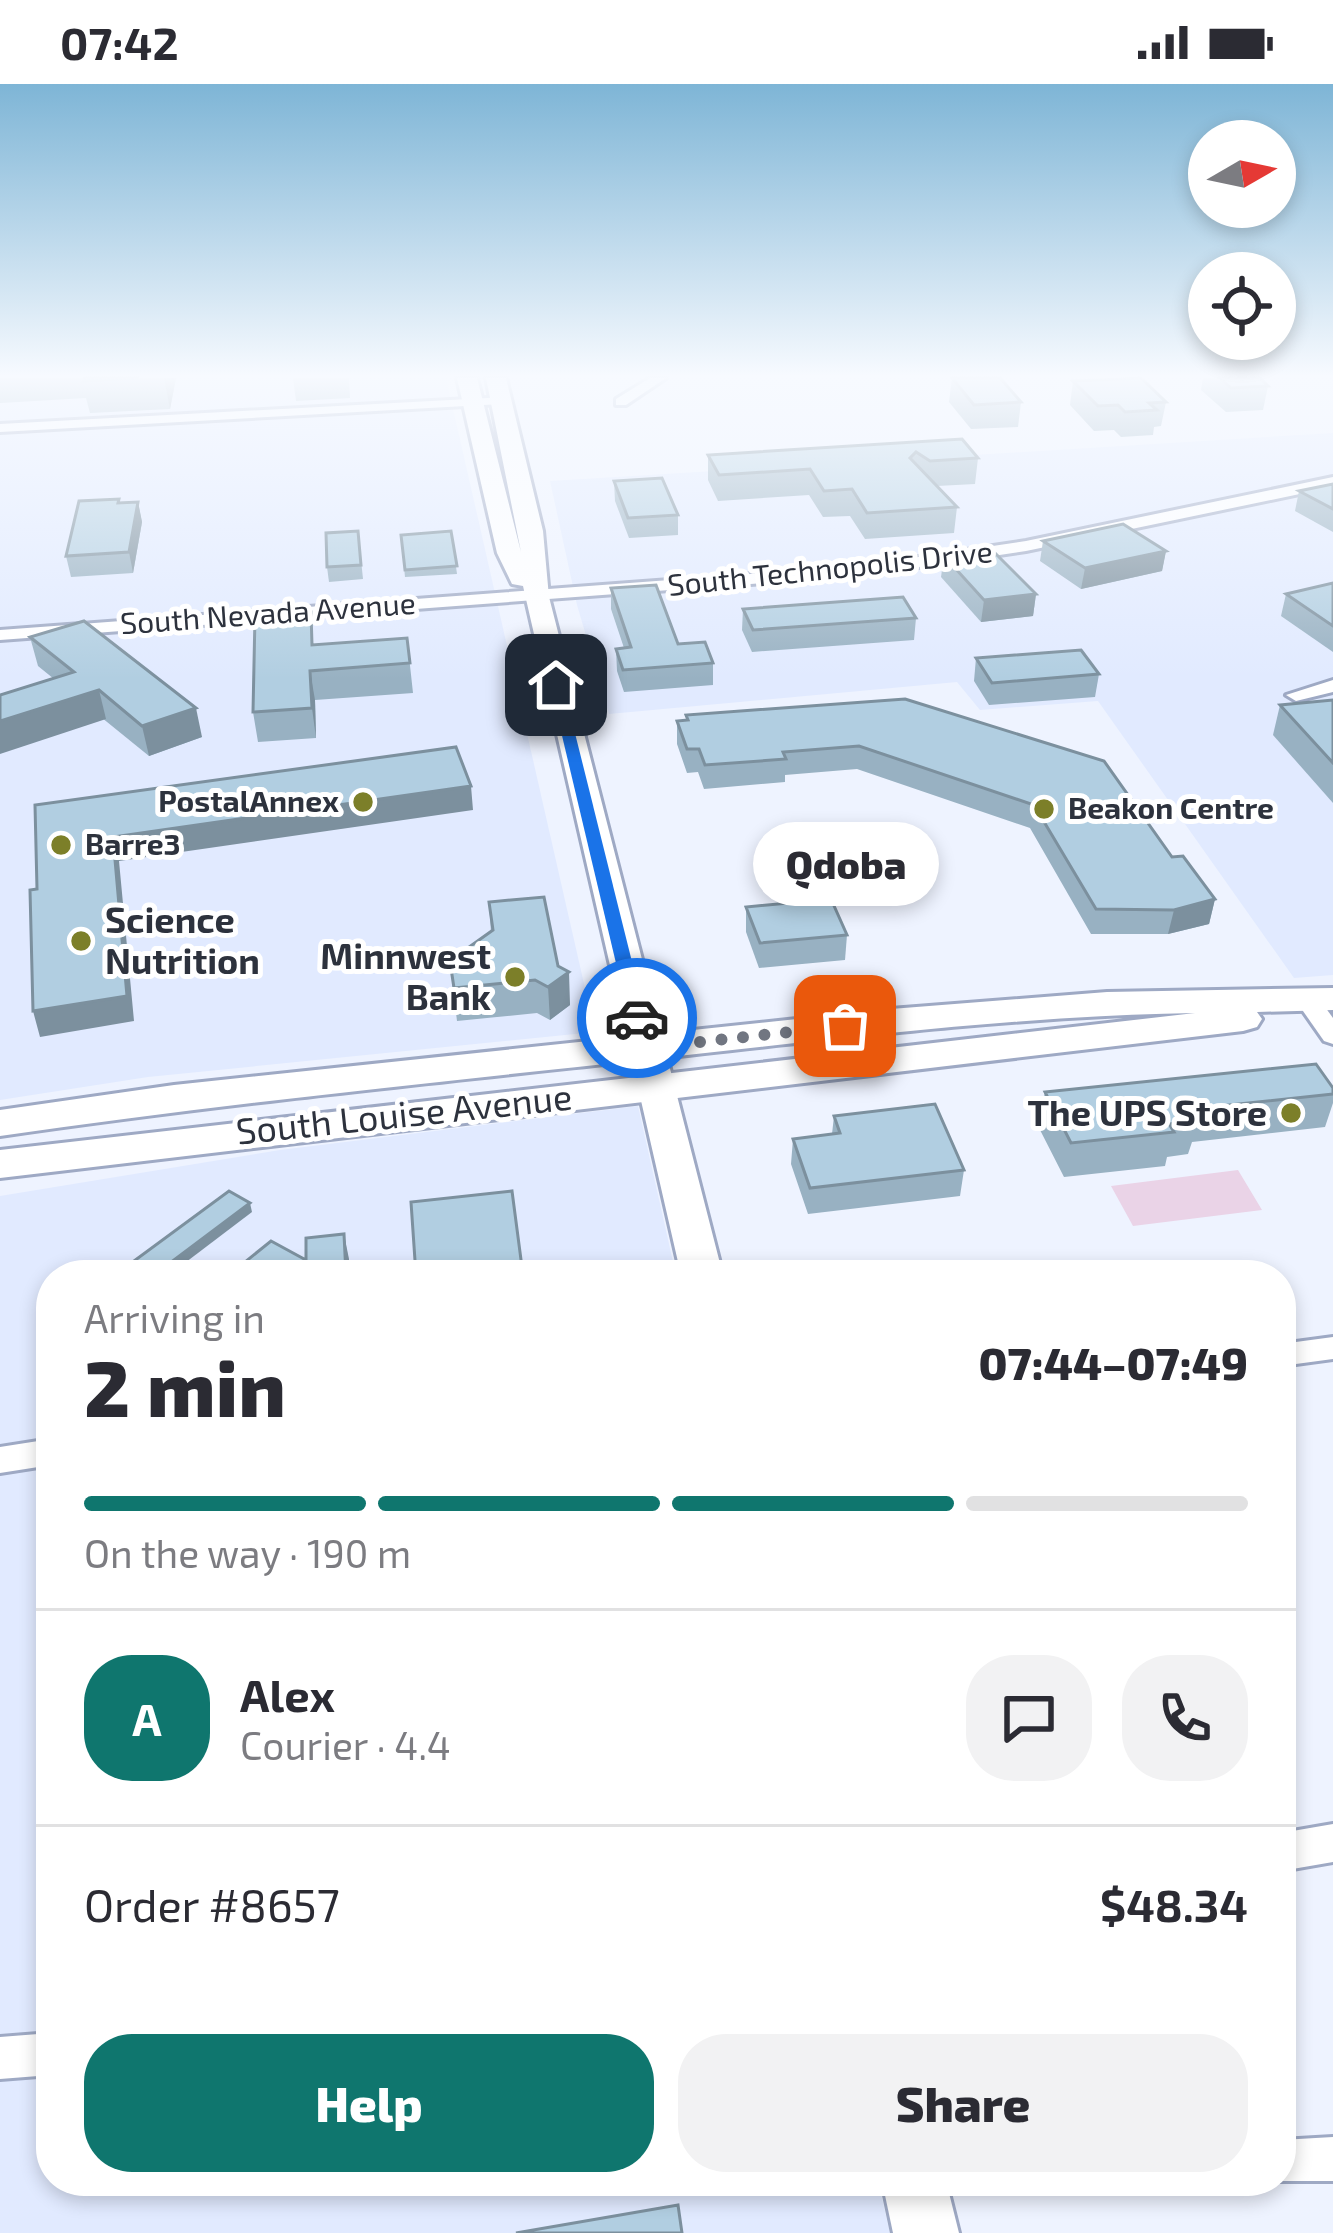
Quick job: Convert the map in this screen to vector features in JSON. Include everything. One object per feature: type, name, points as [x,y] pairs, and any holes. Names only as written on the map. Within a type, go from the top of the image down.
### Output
[{"type":"main road","points":[[491,478],[509,553],[520,578],[536,597]]},
{"type":"main road","points":[[519,478],[531,531],[536,597],[698,1260]]},
{"type":"main road","name":"South Louise Avenue","points":[[0,1124],[174,1098],[1188,1029],[1320,1000]]},
{"type":"main road","name":"South Louise Avenue","points":[[0,1164],[651,1067]]},
{"type":"main road","points":[[917,2196],[926,2233]]},
{"type":"street","name":"South Technopolis Drive","points":[[536,597],[759,581],[908,564],[1026,546],[1333,482]]},
{"type":"street","name":"South Nevada Avenue","points":[[0,635],[536,597]]},
{"type":"street","points":[[1296,695],[1333,686]]},
{"type":"street","points":[[1320,1000],[1333,1036]]},
{"type":"street","points":[[1296,1353],[1333,1348]]},
{"type":"street","points":[[0,1460],[36,1454]]},
{"type":"street","points":[[1296,1849],[1333,1843]]},
{"type":"street","points":[[0,2059],[36,2055]]},
{"type":"street","points":[[1296,2161],[1333,2159]]},
{"type":"shaded area","points":[[0,478],[469,478],[595,1032],[148,1077],[0,1100]]},
{"type":"shaded area","points":[[1333,478],[1333,975],[1294,978],[1098,701],[980,710],[957,682],[609,714],[577,605],[550,481]]},
{"type":"shaded area","points":[[638,1106],[673,1260],[36,1260],[36,2196],[881,2196],[890,2233],[0,2233],[0,1196],[280,1150]]},
{"type":"shaded area","points":[[1238,1170],[1262,1210],[1133,1226],[1111,1186]]},
{"type":"building","points":[[662,478],[678,515],[628,518],[614,481]]},
{"type":"building","points":[[816,478],[929,478],[957,507],[867,513],[852,489],[824,491]]},
{"type":"building","points":[[1333,484],[1333,509],[1299,491]]},
{"type":"building","points":[[119,499],[118,503],[138,502],[129,552],[66,556],[79,501]]},
{"type":"building","points":[[1123,524],[1166,551],[1085,568],[1043,541]]},
{"type":"building","points":[[358,531],[361,565],[327,567],[326,533]]},
{"type":"building","points":[[451,531],[457,566],[405,570],[401,535]]},
{"type":"building","points":[[993,551],[1036,594],[984,600],[944,556]]},
{"type":"building","points":[[1333,583],[1333,626],[1286,594]]},
{"type":"building","points":[[656,585],[678,644],[705,642],[713,663],[623,670],[616,649],[631,647],[611,588]]},
{"type":"building","points":[[903,597],[916,618],[753,630],[743,609]]},
{"type":"building","points":[[311,612],[312,645],[407,638],[410,663],[310,671],[312,708],[253,712],[255,616]]},
{"type":"building","points":[[84,621],[196,708],[142,726],[99,690],[0,721],[0,695],[74,672],[30,637]]},
{"type":"building","points":[[1081,650],[1099,674],[992,683],[976,658]]},
{"type":"building","name":"Beakon Centre","points":[[905,699],[1104,761],[1172,857],[1183,856],[1215,899],[1174,910],[1096,909],[1034,805],[859,746],[783,752],[786,759],[705,765],[699,749],[687,749],[677,721],[688,720],[686,715]]},
{"type":"building","points":[[1333,700],[1333,763],[1280,705]]},
{"type":"building","points":[[456,747],[471,786],[113,837],[127,996],[33,1011],[30,890],[37,889],[35,805]]},
{"type":"building","points":[[544,897],[558,966],[569,972],[548,987],[535,980],[454,988],[449,955],[458,955],[493,930],[489,902]]},
{"type":"building","points":[[831,899],[847,935],[760,943],[746,907]]},
{"type":"building","points":[[1316,1064],[1333,1094],[1191,1109],[1197,1121],[1169,1124],[1174,1132],[1071,1143],[1045,1092]]},
{"type":"building","points":[[935,1104],[964,1170],[810,1188],[793,1139],[840,1133],[834,1116]]},
{"type":"building","points":[[229,1191],[250,1203],[174,1260],[135,1260]]},
{"type":"building","points":[[512,1191],[521,1260],[415,1260],[411,1202]]},
{"type":"building","points":[[344,1234],[345,1260],[306,1260],[306,1238]]},
{"type":"building","points":[[271,1241],[306,1260],[248,1260]]},
{"type":"building","points":[[678,2205],[682,2233],[516,2233]]},
{"type":"way so far","points":[[637,1018],[645,1048],[845,1026]]},
{"type":"place","name":"PostalAnnex","points":[[363,802]]},
{"type":"place","name":"Beakon Centre","points":[[1044,809]]},
{"type":"place","name":"Barre3","points":[[61,845]]},
{"type":"place","name":"Science Nutrition","points":[[81,941]]},
{"type":"place","name":"Minnwest Bank","points":[[515,977]]},
{"type":"place","name":"Qdoba","points":[[845,1026]]},
{"type":"place","name":"The UPS Store","points":[[1291,1113]]},
{"type":"route","points":[[556,685],[637,1018]]}]
